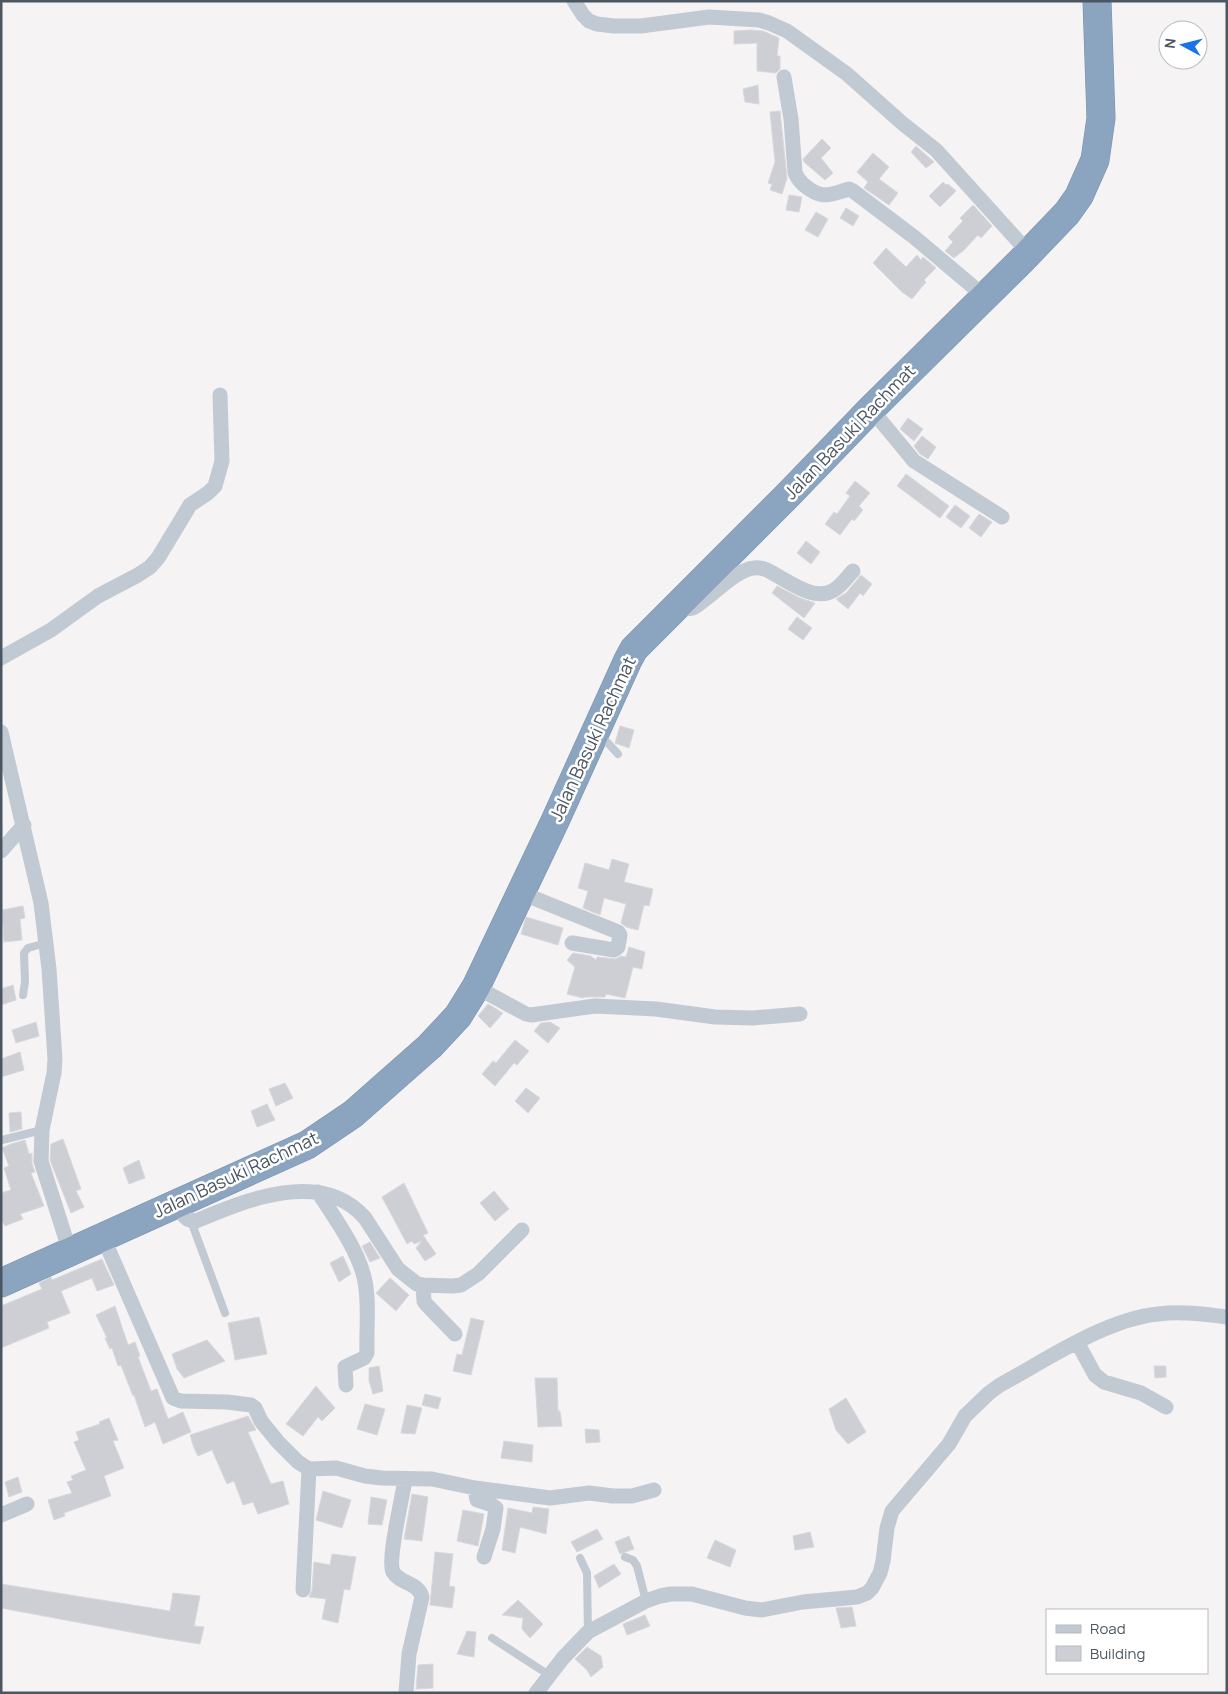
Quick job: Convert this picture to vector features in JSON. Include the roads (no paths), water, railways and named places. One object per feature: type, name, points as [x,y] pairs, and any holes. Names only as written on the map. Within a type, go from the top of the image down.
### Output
[{"type":"highway","name":"Jalan Basuki Rachmat","points":[[1,1283],[103,1237],[184,1212],[307,1144],[330,1130],[368,1101],[430,1046],[458,1016],[476,987],[634,649],[871,409],[1029,253],[1071,207],[1086,182],[1095,160],[1101,118],[1097,1]]},
{"type":"street","points":[[574,1],[582,15],[597,24],[641,26],[714,17],[759,20],[787,31],[839,68],[936,150],[1029,253]]},
{"type":"street","points":[[784,77],[791,119],[795,172],[798,180],[813,192],[821,195],[849,189],[853,191],[914,237],[984,296]]},
{"type":"street","points":[[1,658],[51,630],[98,596],[138,575],[150,567],[158,558],[190,505],[215,486],[222,461],[220,396]]},
{"type":"street","points":[[871,409],[914,461],[1002,517]]},
{"type":"street","points":[[677,606],[685,609],[693,608],[748,569],[765,569],[810,592],[819,594],[833,591],[853,571]]},
{"type":"street","points":[[1,732],[24,825],[46,943],[55,1059],[54,1073],[42,1130],[40,1151],[42,1170],[70,1252]]},
{"type":"street","points":[[1,851],[24,825]]},
{"type":"street","points":[[521,893],[618,932],[620,936],[618,947],[614,950],[572,943]]},
{"type":"street","points":[[476,987],[531,1015],[595,1006],[656,1009],[715,1017],[752,1018],[800,1014]]},
{"type":"street","points":[[184,1212],[196,1221],[239,1203],[280,1193],[318,1192],[340,1198],[358,1211],[376,1234],[398,1269],[412,1281],[424,1285],[461,1285],[478,1274],[522,1230]]},
{"type":"street","points":[[318,1192],[357,1259],[364,1276],[367,1353],[364,1358],[345,1367],[346,1385]]},
{"type":"street","points":[[103,1237],[173,1398],[227,1402],[255,1408],[261,1420],[278,1442],[298,1462],[309,1469],[336,1468],[365,1476],[432,1479],[474,1488],[550,1498],[589,1492],[613,1496],[632,1496],[654,1490]]},
{"type":"street","points":[[424,1285],[423,1294],[426,1304],[455,1334]]},
{"type":"street","points":[[536,1693],[578,1640],[646,1601],[680,1593],[708,1597],[745,1608],[762,1610],[803,1602],[857,1597],[866,1593],[872,1588],[880,1574],[887,1528],[892,1512],[949,1444],[965,1416],[989,1393],[1077,1342],[1124,1322],[1155,1314],[1178,1312],[1227,1317]]},
{"type":"street","points":[[1077,1342],[1095,1375],[1104,1382],[1141,1393],[1166,1407]]},
{"type":"street","points":[[302,1590],[309,1469]]},
{"type":"street","points":[[405,1479],[393,1548],[392,1568],[396,1575],[419,1590],[422,1597],[409,1654],[406,1693]]},
{"type":"street","points":[[474,1488],[478,1500],[496,1508],[493,1529],[484,1557]]},
{"type":"street","points":[[1,1515],[27,1504]]},
{"type":"lane","points":[[591,739],[605,740],[618,754]]},
{"type":"lane","points":[[23,996],[25,982],[24,953],[28,948],[46,943]]},
{"type":"lane","points":[[2,1140],[42,1130]]},
{"type":"lane","points":[[184,1212],[226,1313]]},
{"type":"lane","points":[[625,1557],[633,1560],[637,1566],[646,1601]]},
{"type":"lane","points":[[580,1558],[587,1573],[588,1633]]},
{"type":"lane","points":[[492,1638],[549,1675]]}]
